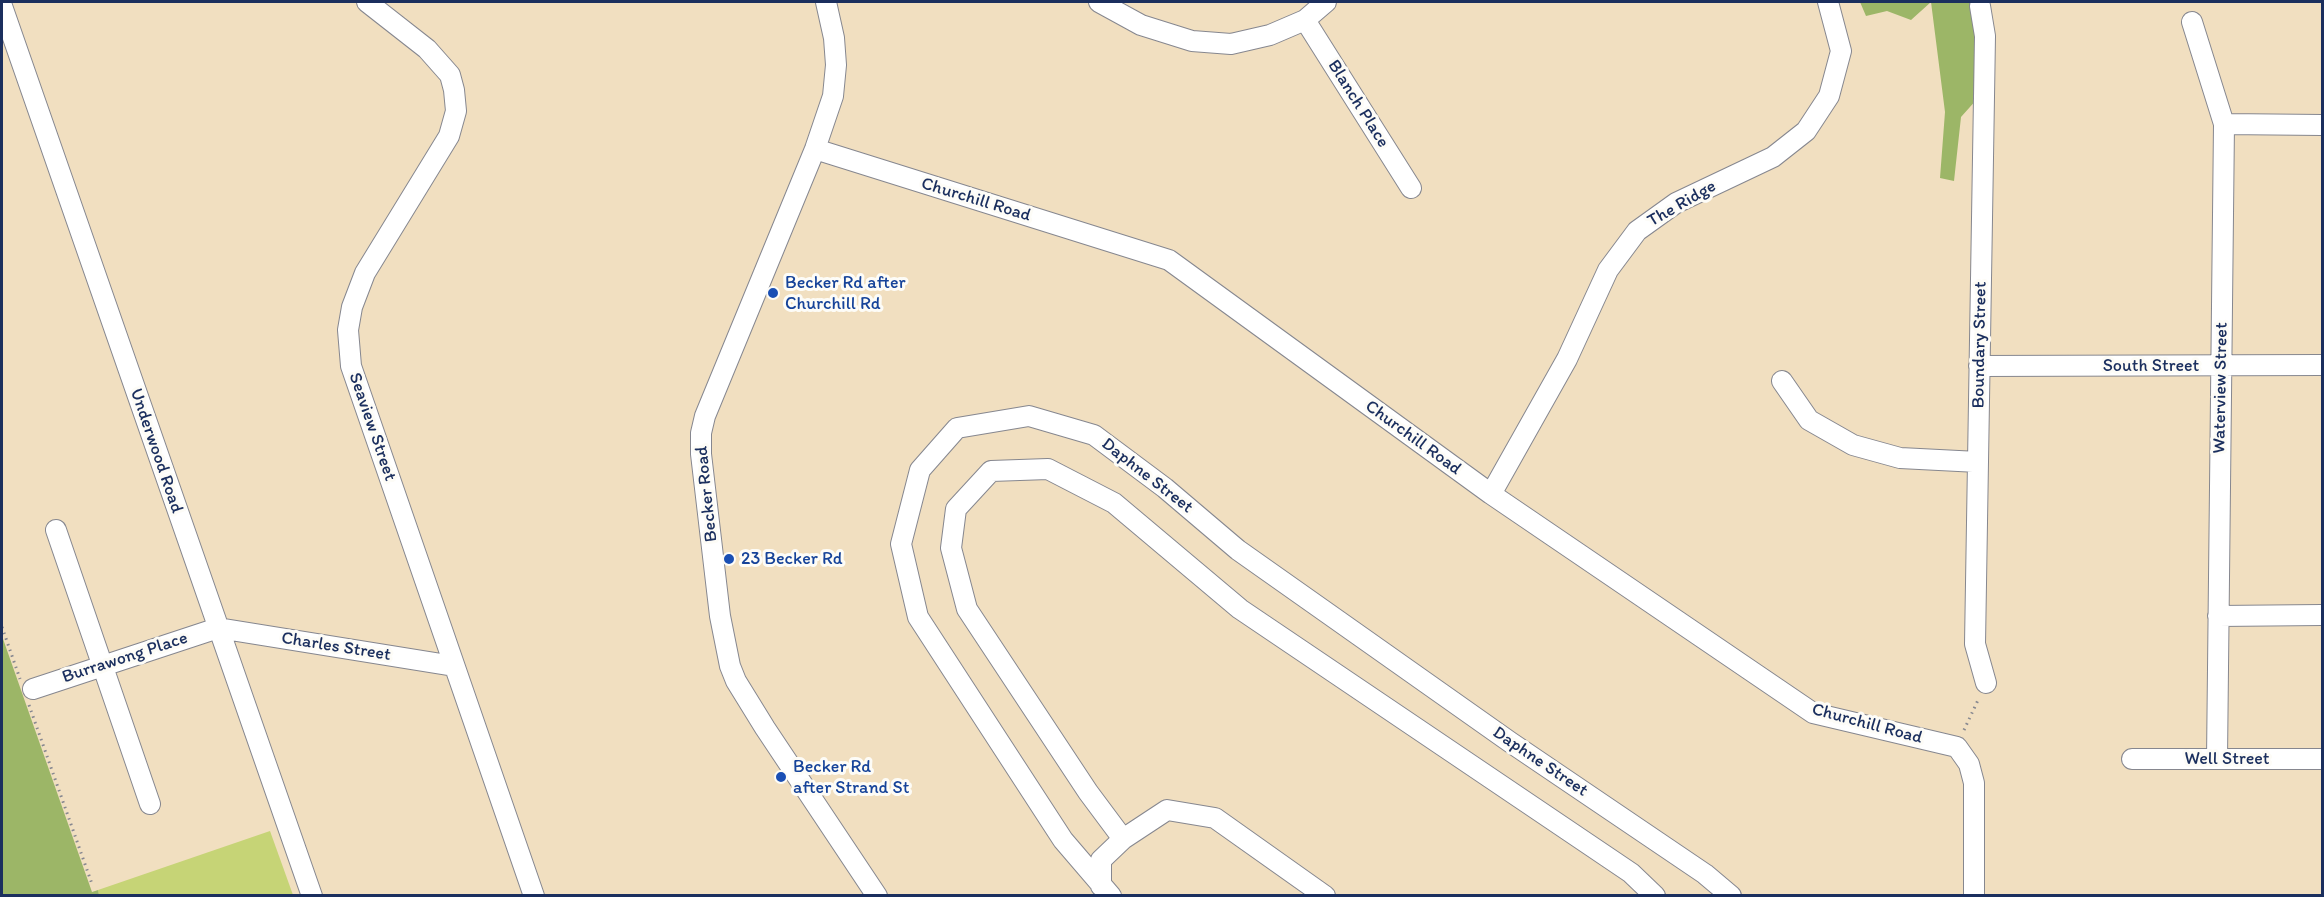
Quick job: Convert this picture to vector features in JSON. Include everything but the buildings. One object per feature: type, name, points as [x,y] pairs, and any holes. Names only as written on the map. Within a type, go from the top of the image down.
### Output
[{"type":"street","name":"Seaview Street","points":[[367,2],[427,49],[450,75],[456,111],[449,136],[366,273],[352,307],[348,330],[351,366],[534,896]]},
{"type":"street","name":"Becker Road","points":[[826,2],[834,38],[836,65],[833,96],[815,149],[705,416],[701,433],[701,454],[720,616],[730,666],[736,681],[765,728],[877,896]]},
{"type":"street","points":[[1099,2],[1141,25],[1192,41],[1231,44],[1270,35],[1305,20],[1326,2]]},
{"type":"street","name":"The Ridge","points":[[1491,494],[1567,359],[1608,270],[1637,231],[1676,203],[1773,157],[1806,131],[1829,96],[1841,51],[1828,2]]},
{"type":"street","name":"Underwood Road","points":[[2,6],[312,896]]},
{"type":"street","name":"Boundary Street","points":[[1980,6],[1985,36],[1975,644],[1986,683]]},
{"type":"street","name":"Blanch Place","points":[[1305,20],[1411,188]]},
{"type":"street","name":"Waterview Street","points":[[2192,22],[2224,124],[2217,759]]},
{"type":"street","points":[[2224,124],[2322,125]]},
{"type":"street","name":"Churchill Road","points":[[815,149],[1169,260],[1491,494],[1813,713],[1957,747]]},
{"type":"street","name":"South Street","points":[[1980,366],[2322,365]]},
{"type":"street","points":[[1782,381],[1809,420],[1853,445],[1900,458],[1978,462]]},
{"type":"street","name":"Daphne Street","points":[[1106,891],[1063,840],[918,617],[901,544],[920,470],[957,428],[1029,416],[1094,435],[1165,488],[1238,550],[1510,742],[1705,874],[1731,896]]},
{"type":"street","points":[[1123,839],[1088,792],[967,609],[951,548],[956,508],[990,471],[1048,469],[1114,503],[1240,609],[1621,866],[1655,896]]},
{"type":"street","points":[[56,530],[150,804]]},
{"type":"street","points":[[2218,616],[2322,615]]},
{"type":"street","name":"Charles Street","points":[[218,628],[454,666]]},
{"type":"street","name":"Burrawong Place","points":[[27,690],[218,628]]},
{"type":"street","points":[[1957,747],[1969,764],[1974,783],[1974,896]]},
{"type":"street","name":"Well Street","points":[[2132,759],[2322,759]]},
{"type":"street","points":[[1106,891],[1101,860],[1123,839],[1167,810],[1215,818],[1325,896]]},
{"type":"path","points":[[2,627],[27,690],[93,884]]},
{"type":"path","points":[[1957,747],[1986,683]]},
{"type":"green space","points":[[1860,2],[1931,2],[1911,20],[1887,11],[1866,16]]},
{"type":"green space","points":[[1931,2],[1973,2],[1978,98],[1961,117],[1954,181],[1940,178],[1945,112]]},
{"type":"green space","points":[[2,636],[92,892],[98,890],[99,895],[2,895]]},
{"type":"green space","points":[[270,831],[293,895],[99,896],[98,890]]},
{"type":"place","name":"Becker Rd after Churchill Rd","points":[[773,293]]},
{"type":"place","name":"23 Becker Rd","points":[[729,559]]},
{"type":"place","name":"Becker Rd after Strand St","points":[[781,777]]}]
